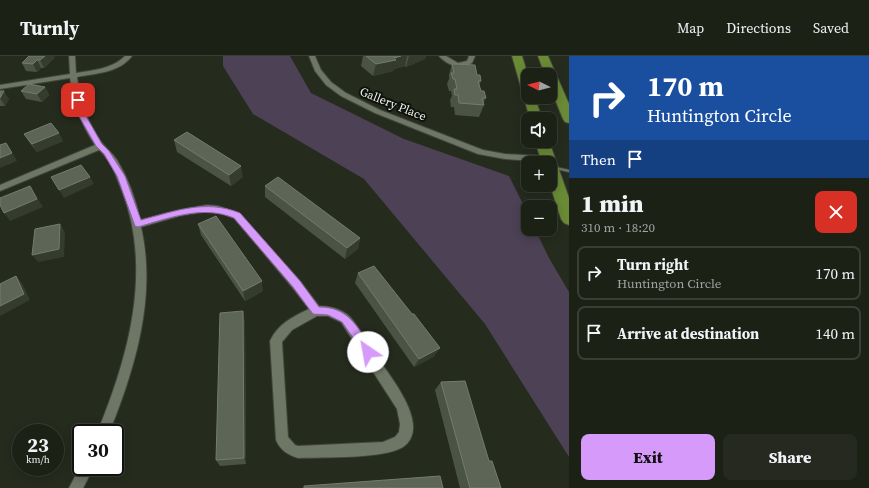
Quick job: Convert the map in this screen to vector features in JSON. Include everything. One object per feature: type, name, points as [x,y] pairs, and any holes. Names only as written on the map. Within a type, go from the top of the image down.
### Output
[{"type":"main road","points":[[517,56],[521,69]]},
{"type":"main road","points":[[543,56],[569,119]]},
{"type":"main road","points":[[557,186],[569,219]]},
{"type":"street","points":[[72,56],[80,111],[100,146],[107,152],[121,176],[132,203],[138,224],[142,270],[137,317],[127,365],[114,408],[107,424]]},
{"type":"street","points":[[0,88],[74,76],[116,66],[129,56]]},
{"type":"street","name":"Gallery Place","points":[[312,56],[318,71],[325,80],[332,87],[354,102],[482,152],[521,159]]},
{"type":"street","points":[[442,56],[452,64],[460,65],[470,62],[472,56]]},
{"type":"street","points":[[0,188],[100,146]]},
{"type":"street","points":[[138,224],[179,213],[207,208],[223,211],[237,216],[296,284],[316,311]]},
{"type":"street","points":[[316,311],[328,311],[345,319],[400,401],[406,415],[406,430],[400,442],[394,446],[383,448],[298,452],[291,450],[282,440],[276,341],[283,330],[302,317],[316,311]]},
{"type":"street","points":[[76,488],[82,476]]},
{"type":"lane","points":[[557,167],[569,171]]},
{"type":"shaded area","points":[[223,56],[290,56],[311,93],[404,139],[509,176],[521,200],[521,236],[538,236],[549,258],[569,292],[569,457],[485,324],[364,179],[253,114],[223,66]]},
{"type":"building","points":[[29,56],[45,56],[33,64],[22,63]]},
{"type":"building","points":[[366,56],[401,56],[394,58],[396,60],[376,64]]},
{"type":"building","points":[[452,64],[475,65],[477,75],[480,75],[481,81],[478,81],[481,91],[484,91],[486,98],[482,98],[484,105],[459,103],[458,95],[455,95],[454,89],[457,89],[455,79],[453,79],[451,73],[454,73]]},
{"type":"building","points":[[29,84],[45,87],[37,94],[21,91]]},
{"type":"building","points":[[0,91],[4,91],[0,98]]},
{"type":"building","points":[[51,123],[59,133],[32,144],[24,134]]},
{"type":"building","points":[[187,132],[241,166],[229,175],[174,140]]},
{"type":"building","points":[[6,143],[12,153],[0,158],[0,145]]},
{"type":"building","points":[[81,165],[90,177],[59,190],[51,177]]},
{"type":"building","points":[[278,177],[360,238],[347,248],[265,186]]},
{"type":"building","points":[[30,186],[37,199],[4,213],[0,205],[0,198]]},
{"type":"building","points":[[216,216],[262,281],[243,291],[198,224]]},
{"type":"building","points":[[60,224],[59,249],[32,255],[35,229]]},
{"type":"building","points":[[374,266],[440,348],[419,359],[358,273]]},
{"type":"building","points":[[16,276],[24,294],[0,306],[0,284]]},
{"type":"building","points":[[243,311],[244,458],[216,460],[220,313]]},
{"type":"building","points":[[465,381],[489,461],[492,461],[501,488],[470,488],[441,382]]},
{"type":"building","points":[[440,476],[443,488],[304,488],[304,486]]},
{"type":"route","points":[[78,100],[80,111],[100,146],[107,152],[121,176],[132,203],[138,224],[179,213],[207,208],[218,209],[237,216],[296,284],[316,311],[328,311],[338,314],[345,319],[368,352]]}]
